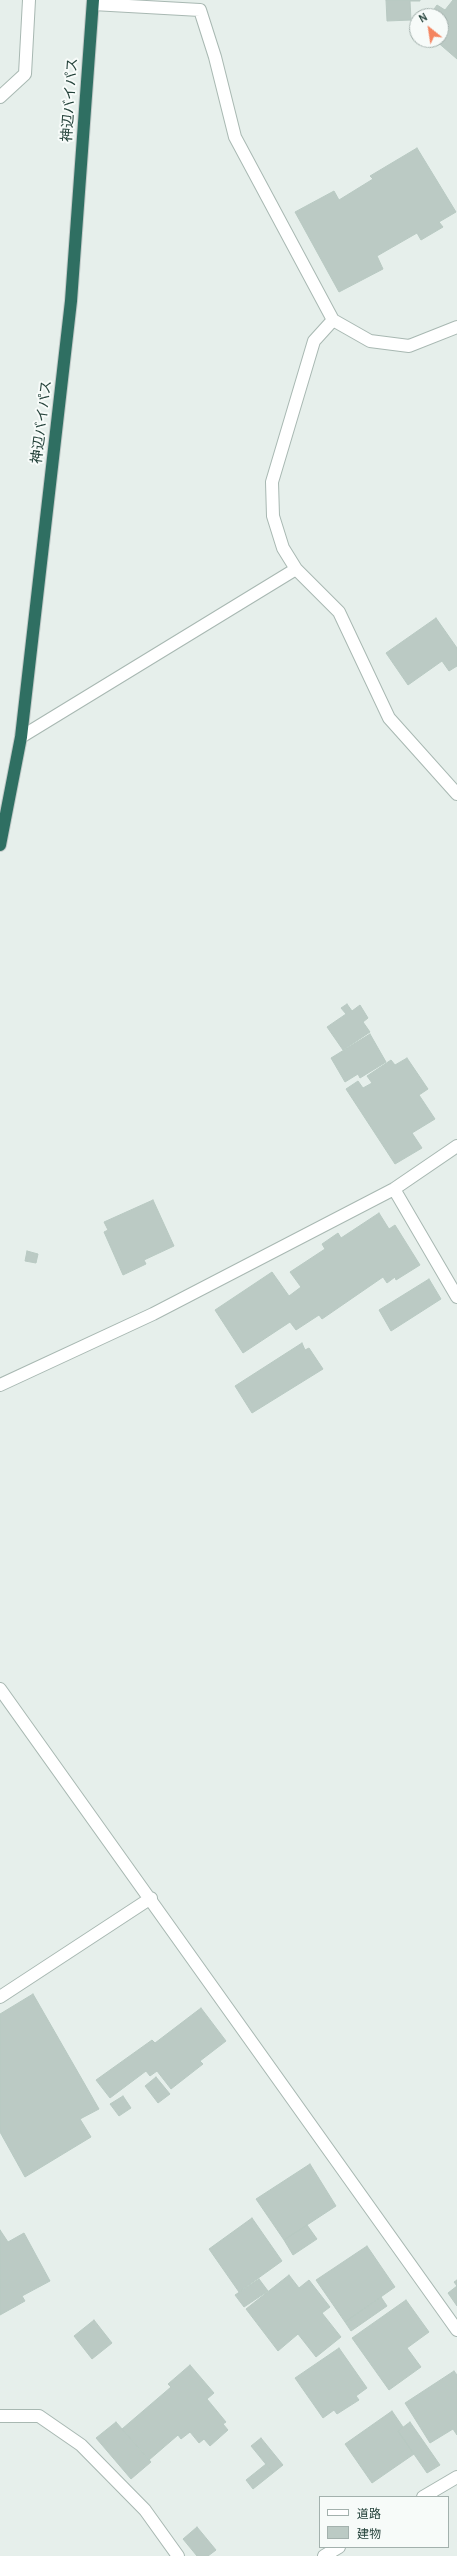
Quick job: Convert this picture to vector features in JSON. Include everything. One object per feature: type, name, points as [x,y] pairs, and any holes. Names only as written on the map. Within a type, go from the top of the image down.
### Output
[{"type":"highway","name":"神辺バイパス","points":[[0,845],[21,737],[70,301],[93,2]]},
{"type":"street","points":[[0,97],[25,74],[29,0]]},
{"type":"street","points":[[93,2],[200,10],[216,57],[235,138],[334,320],[370,341],[409,346],[457,327]]},
{"type":"street","points":[[334,320],[314,341],[272,482],[273,516],[283,548],[296,569],[339,612],[389,718],[457,794]]},
{"type":"street","points":[[21,737],[296,569]]},
{"type":"street","points":[[0,1385],[153,1314],[394,1189],[457,1146]]},
{"type":"street","points":[[394,1189],[457,1297]]},
{"type":"street","points":[[0,1689],[151,1898],[457,2330]]},
{"type":"street","points":[[0,1997],[151,1898]]},
{"type":"street","points":[[0,2416],[39,2416],[81,2445],[144,2510],[178,2556]]},
{"type":"street","points":[[425,2496],[457,2477]]},
{"type":"street","points":[[324,2556],[337,2548]]},
{"type":"building","points":[[386,0],[420,0],[410,1],[409,20],[387,21]]},
{"type":"building","points":[[453,0],[457,0],[457,59],[444,48],[449,48],[449,8],[447,8]]},
{"type":"building","points":[[437,5],[442,8],[435,8]]},
{"type":"building","points":[[417,148],[456,212],[439,222],[443,227],[421,240],[417,233],[377,256],[383,269],[339,292],[295,212],[334,191],[339,200],[373,179],[370,176]]},
{"type":"building","points":[[436,618],[457,648],[457,666],[449,671],[442,661],[408,685],[386,653]]},
{"type":"building","points":[[347,1004],[352,1011],[360,1005],[368,1018],[363,1022],[370,1032],[343,1050],[327,1027],[346,1014],[341,1008]]},
{"type":"building","points":[[370,1034],[386,1062],[360,1078],[358,1074],[345,1082],[331,1058]]},
{"type":"building","points":[[407,1058],[428,1089],[419,1095],[435,1119],[412,1133],[422,1148],[395,1164],[346,1089],[358,1081],[363,1088],[372,1083],[367,1076],[391,1060],[395,1065]]},
{"type":"building","points":[[153,1200],[174,1246],[144,1260],[146,1264],[123,1275],[104,1232],[108,1230],[104,1222]]},
{"type":"building","points":[[379,1213],[389,1229],[395,1225],[420,1265],[396,1280],[395,1277],[387,1283],[383,1277],[322,1319],[319,1315],[296,1330],[290,1322],[243,1353],[215,1310],[272,1272],[289,1296],[301,1287],[290,1272],[325,1249],[322,1244],[338,1233],[341,1238]]},
{"type":"building","points":[[27,1251],[38,1254],[36,1263],[25,1261]]},
{"type":"building","points":[[429,1279],[441,1299],[391,1331],[379,1310]]},
{"type":"building","points":[[302,1343],[305,1350],[309,1348],[323,1369],[252,1413],[235,1386]]},
{"type":"building","points":[[33,1994],[99,2109],[80,2119],[91,2137],[25,2177],[0,2132],[0,2014]]},
{"type":"building","points":[[201,2008],[226,2041],[200,2061],[203,2064],[171,2089],[157,2071],[150,2076],[146,2071],[110,2098],[96,2080],[152,2040],[155,2043]]},
{"type":"building","points":[[156,2077],[170,2094],[158,2103],[145,2086]]},
{"type":"building","points":[[123,2096],[131,2108],[119,2116],[110,2104]]},
{"type":"building","points":[[310,2164],[336,2206],[284,2240],[256,2199]]},
{"type":"building","points":[[252,2218],[282,2261],[239,2292],[209,2249]]},
{"type":"building","points":[[307,2225],[317,2239],[293,2255],[284,2240]]},
{"type":"building","points":[[0,2230],[8,2242],[24,2233],[50,2281],[22,2296],[25,2301],[0,2315]]},
{"type":"building","points":[[367,2246],[395,2287],[345,2322],[316,2280]]},
{"type":"building","points":[[289,2275],[299,2288],[309,2280],[330,2307],[322,2313],[341,2337],[316,2357],[298,2334],[278,2351],[246,2309]]},
{"type":"building","points":[[259,2279],[268,2291],[244,2307],[235,2295]]},
{"type":"building","points":[[457,2286],[457,2306],[448,2293]]},
{"type":"building","points":[[381,2297],[387,2306],[351,2331],[345,2322]]},
{"type":"building","points":[[406,2300],[429,2332],[407,2348],[421,2367],[389,2390],[352,2338]]},
{"type":"building","points":[[94,2320],[112,2343],[92,2359],[74,2336]]},
{"type":"building","points":[[339,2348],[367,2388],[356,2396],[359,2400],[337,2414],[334,2410],[323,2418],[295,2378]]},
{"type":"building","points":[[190,2365],[214,2393],[207,2399],[226,2422],[223,2424],[228,2430],[210,2446],[204,2439],[199,2443],[190,2432],[181,2439],[178,2435],[149,2460],[122,2429],[171,2387],[168,2384]]},
{"type":"building","points":[[454,2371],[457,2375],[457,2435],[453,2429],[430,2443],[405,2403]]},
{"type":"building","points":[[392,2411],[403,2427],[398,2431],[414,2454],[372,2483],[345,2444]]},
{"type":"building","points":[[116,2422],[151,2462],[131,2479],[96,2438]]},
{"type":"building","points":[[410,2422],[440,2465],[427,2473],[398,2431]]},
{"type":"building","points":[[261,2438],[283,2465],[273,2473],[251,2446]]},
{"type":"building","points":[[266,2464],[273,2473],[253,2489],[246,2480]]},
{"type":"building","points":[[197,2527],[216,2550],[208,2556],[197,2556],[183,2539]]}]
